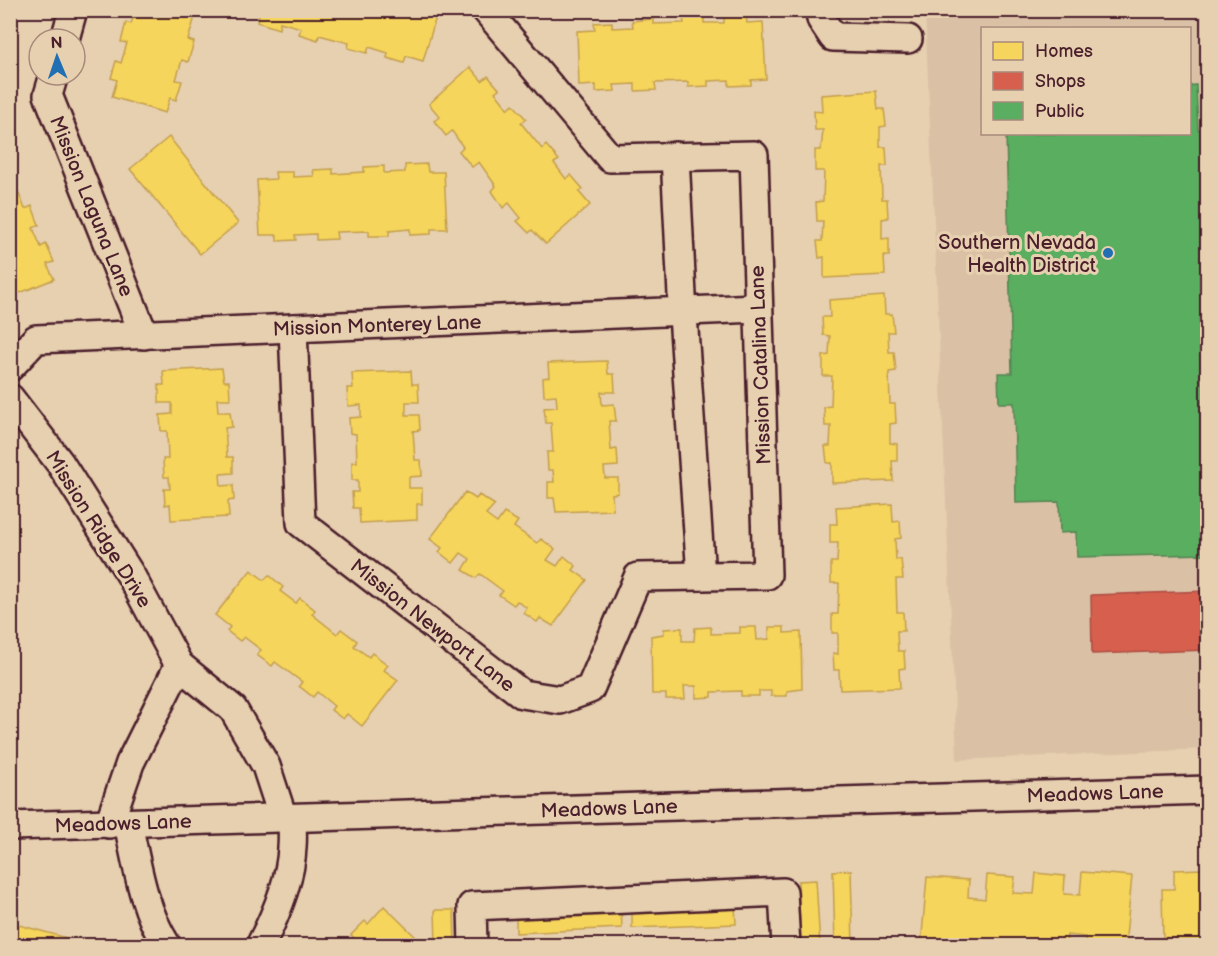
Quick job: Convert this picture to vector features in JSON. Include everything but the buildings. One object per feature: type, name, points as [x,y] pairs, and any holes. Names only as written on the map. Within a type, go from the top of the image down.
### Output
[{"type":"street","points":[[68,27],[73,10]]},
{"type":"street","points":[[486,10],[610,158],[675,156],[701,576]]},
{"type":"street","points":[[820,10],[821,19],[833,37],[908,39]]},
{"type":"street","name":"Mission Laguna Lane","points":[[50,87],[48,95],[144,335]]},
{"type":"street","name":"Mission Catalina Lane","points":[[675,156],[754,155],[767,575]]},
{"type":"street","name":"Mission Monterey Lane","points":[[10,367],[36,339],[757,308]]},
{"type":"street","name":"Mission Newport Lane","points":[[293,328],[301,523],[522,694],[560,700],[590,690],[638,578],[767,575]]},
{"type":"street","name":"Mission Ridge Drive","points":[[10,398],[60,463],[130,574],[179,665],[233,709],[266,766],[287,818],[292,849],[279,904],[260,945]]},
{"type":"street","points":[[167,945],[153,922],[119,823],[130,763],[179,665]]},
{"type":"street","name":"Meadows Lane","points":[[10,826],[1208,790]]},
{"type":"street","points":[[473,945],[472,906],[783,892],[786,945]]},
{"type":"shaded area","points":[[925,11],[1207,11],[1207,749],[957,760]]},
{"type":"place","name":"Southern Nevada Health District","points":[[1108,253]]}]
